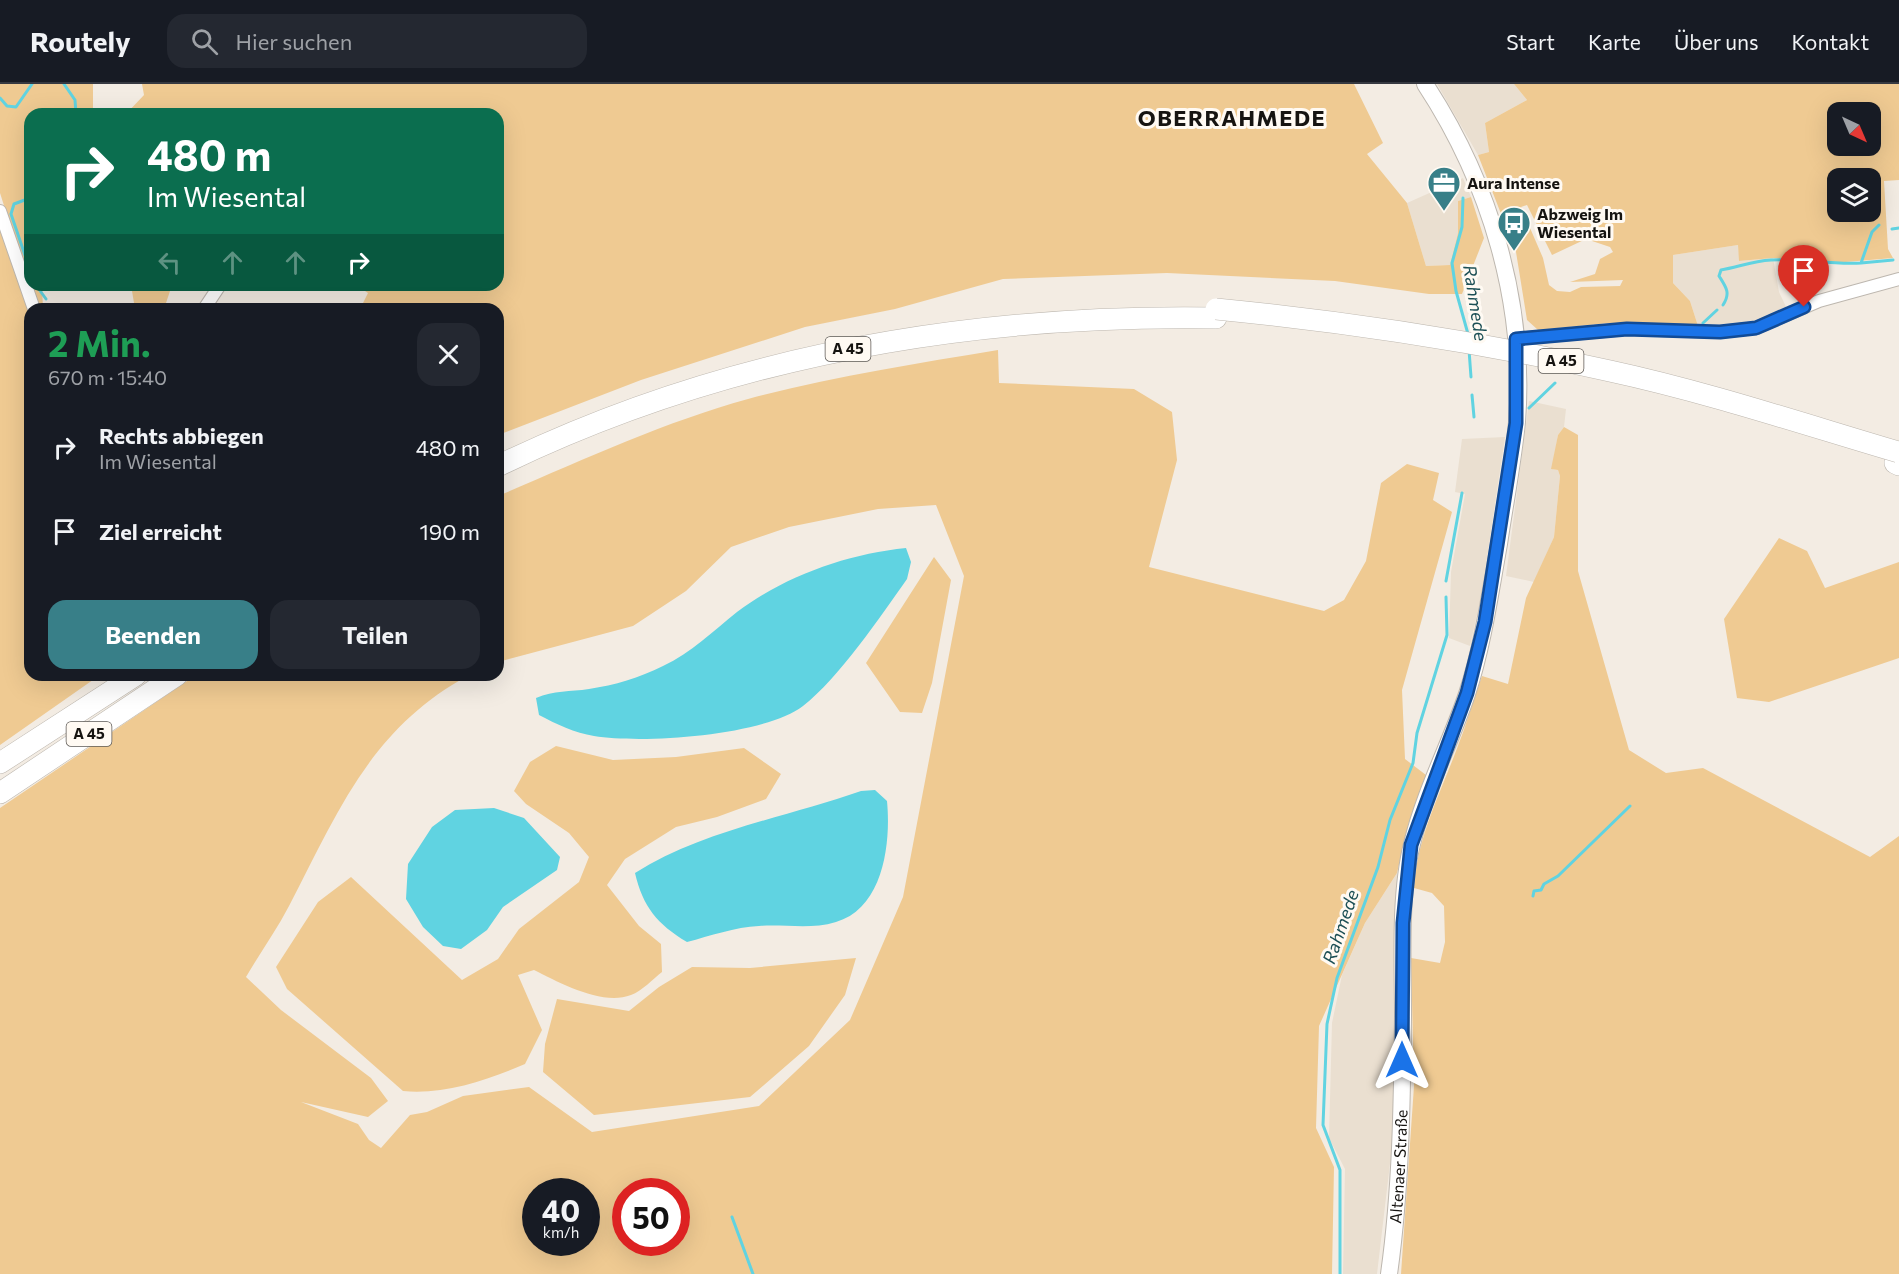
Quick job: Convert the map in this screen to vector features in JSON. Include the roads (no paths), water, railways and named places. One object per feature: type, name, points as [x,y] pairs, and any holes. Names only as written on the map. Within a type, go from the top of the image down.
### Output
[{"type":"highway","name":"A 45","points":[[504,463],[648,402],[806,357],[950,330],[1021,323],[1216,314]]},
{"type":"highway","name":"A 45","points":[[504,454],[559,429],[656,392],[720,372],[871,337],[948,323],[1025,315],[1216,314],[1328,320],[1443,337],[1601,369],[1898,458]]},
{"type":"highway","name":"A 45","points":[[0,763],[127,681]]},
{"type":"highway","name":"A 45","points":[[0,793],[168,681]]},
{"type":"main road","name":"Altenaer Straße","points":[[1389,1274],[1399,1168],[1403,923],[1411,845],[1467,693],[1485,622],[1515,433],[1516,339],[1502,257],[1487,205],[1445,118],[1425,84]]},
{"type":"street","points":[[0,211],[24,280]]},
{"type":"street","points":[[1516,339],[1627,329],[1720,332],[1756,328],[1819,301],[1899,279]]},
{"type":"water","points":[[906,548],[911,562],[907,579],[884,611],[831,680],[803,706],[785,716],[732,731],[642,739],[587,735],[539,715],[536,698],[556,692],[608,685],[654,670],[692,648],[756,599],[796,578],[861,555]]},
{"type":"water","points":[[875,790],[887,801],[887,835],[881,872],[865,903],[852,914],[836,922],[807,926],[750,927],[687,942],[659,921],[642,896],[635,873],[661,858],[716,835],[861,791]]},
{"type":"water","points":[[494,808],[524,818],[560,857],[557,870],[503,907],[487,930],[461,949],[443,946],[423,927],[406,899],[408,864],[432,827],[455,810]]},
{"type":"waterway","points":[[0,98],[7,106],[16,107],[32,84]]},
{"type":"waterway","points":[[64,84],[75,100],[76,108]]},
{"type":"waterway","name":"Rahmede","points":[[1463,198],[1462,227],[1452,263],[1456,291],[1468,334]]},
{"type":"waterway","points":[[24,200],[14,204],[11,214],[24,252]]},
{"type":"waterway","points":[[1723,305],[1727,293],[1719,276],[1721,270],[1771,260],[1861,263],[1872,232],[1879,225]]},
{"type":"waterway","points":[[1892,229],[1899,228]]},
{"type":"waterway","points":[[1861,263],[1893,260]]},
{"type":"waterway","points":[[40,291],[46,299]]},
{"type":"waterway","points":[[1703,323],[1717,310]]},
{"type":"waterway","name":"Rahmede","points":[[1469,350],[1471,377]]},
{"type":"waterway","points":[[1529,408],[1555,383]]},
{"type":"waterway","name":"Rahmede","points":[[1472,395],[1474,417]]},
{"type":"waterway","name":"Rahmede","points":[[1446,581],[1462,493]]},
{"type":"waterway","name":"Rahmede","points":[[1340,1274],[1340,1170],[1323,1125],[1327,1024],[1337,978],[1378,867],[1390,820],[1413,763],[1417,733],[1447,635],[1446,597]]},
{"type":"waterway","points":[[1533,896],[1534,891],[1541,890],[1544,884],[1558,876],[1630,806]]},
{"type":"waterway","points":[[732,1217],[753,1274]]},
{"type":"place","name":"Aura Intense","points":[[1444,212]]},
{"type":"place","name":"Abzweig Im Wiesental","points":[[1514,252]]},
{"type":"district","name":"OBERRAHMEDE","points":[[1232,118]]}]
